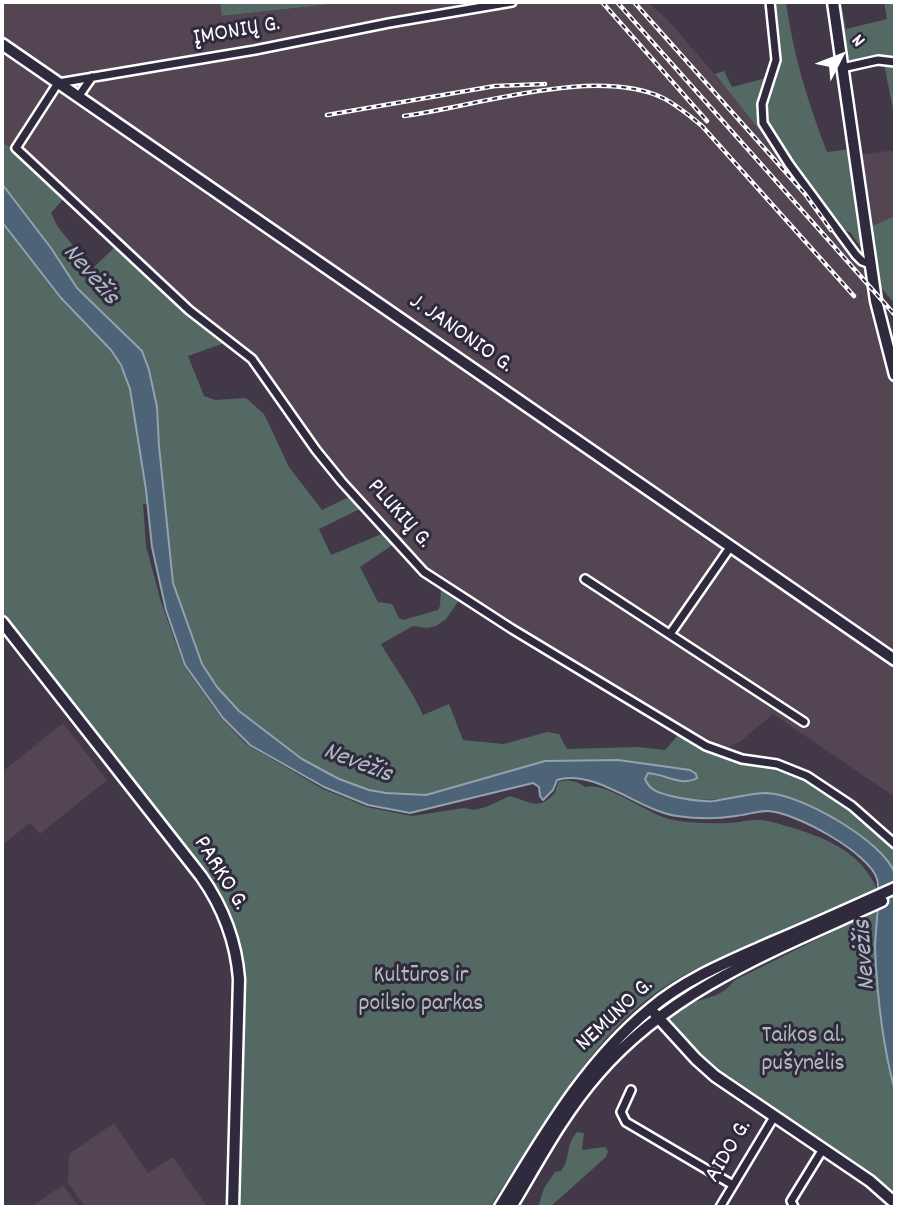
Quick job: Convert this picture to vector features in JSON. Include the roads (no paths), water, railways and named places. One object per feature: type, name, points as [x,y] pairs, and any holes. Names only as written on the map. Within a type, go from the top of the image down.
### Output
[{"type":"main road","points":[[832,2],[876,301],[895,375]]},
{"type":"main road","name":"J. JANONIO G.","points":[[2,44],[895,660]]},
{"type":"main road","name":"PARKO G.","points":[[2,622],[201,876],[214,895],[228,926],[239,978],[233,1207]]},
{"type":"main road","name":"NEMUNO G.","points":[[500,1207],[560,1109],[607,1049],[654,1012],[895,888]]},
{"type":"main road","name":"NEMUNO G.","points":[[815,928],[895,895]]},
{"type":"main road","points":[[654,1012],[715,1076],[870,1181],[895,1203]]},
{"type":"main road","name":"NEMUNO G.","points":[[511,1207],[582,1093],[654,1012]]},
{"type":"street","name":"ĮMONIŲ G.","points":[[58,83],[255,50],[512,2]]},
{"type":"street","points":[[770,2],[776,60],[762,104],[763,123],[789,164],[856,255],[870,264]]},
{"type":"street","points":[[842,68],[877,61],[895,62]]},
{"type":"street","points":[[78,97],[92,77]]},
{"type":"street","name":"PLUKIŲ G.","points":[[58,83],[16,148],[189,310],[252,359],[316,450],[350,492],[424,572],[512,629],[717,752],[777,764],[807,775],[852,806],[895,844]]},
{"type":"street","points":[[670,634],[731,546]]},
{"type":"street","points":[[585,579],[804,722]]},
{"type":"street","points":[[631,1090],[621,1112],[626,1122],[733,1185]]},
{"type":"street","name":"AIDO G.","points":[[720,1207],[774,1117]]},
{"type":"street","points":[[794,1207],[791,1201],[823,1149]]},
{"type":"water","points":[[2,184],[51,248],[77,288],[142,351],[157,407],[173,583],[202,664],[217,687],[239,711],[302,759],[339,779],[386,793],[426,795],[545,761],[618,760],[690,770],[696,774],[697,778],[679,781],[648,773],[645,779],[649,786],[667,795],[708,801],[767,793],[782,795],[819,810],[875,848],[888,861],[895,874],[895,1091],[884,1039],[877,984],[877,879],[861,857],[829,835],[794,818],[767,811],[714,818],[663,813],[601,785],[571,778],[557,780],[553,790],[543,800],[539,787],[533,783],[410,813],[368,805],[324,787],[250,745],[223,718],[185,665],[166,610],[152,547],[130,389],[121,365],[111,350],[61,298],[2,222]]},
{"type":"railway","points":[[602,2],[707,121]]},
{"type":"railway","points":[[617,2],[895,315]]},
{"type":"railway","points":[[634,2],[805,194],[831,230]]},
{"type":"railway","points":[[327,115],[495,86],[545,84]]},
{"type":"railway","points":[[404,116],[500,97],[571,87],[636,89],[663,98],[702,126],[854,296]]},
{"type":"water label","name":"Nevėžis","points":[[89,276]]},
{"type":"water label","name":"Nevėžis","points":[[357,765]]},
{"type":"water label","name":"Nevėžis","points":[[867,955]]},
{"type":"park label","name":"Kultūros ir poilsio parkas","points":[[421,992]]},
{"type":"park label","name":"Taikos al. pušynėlis","points":[[803,1052]]}]
